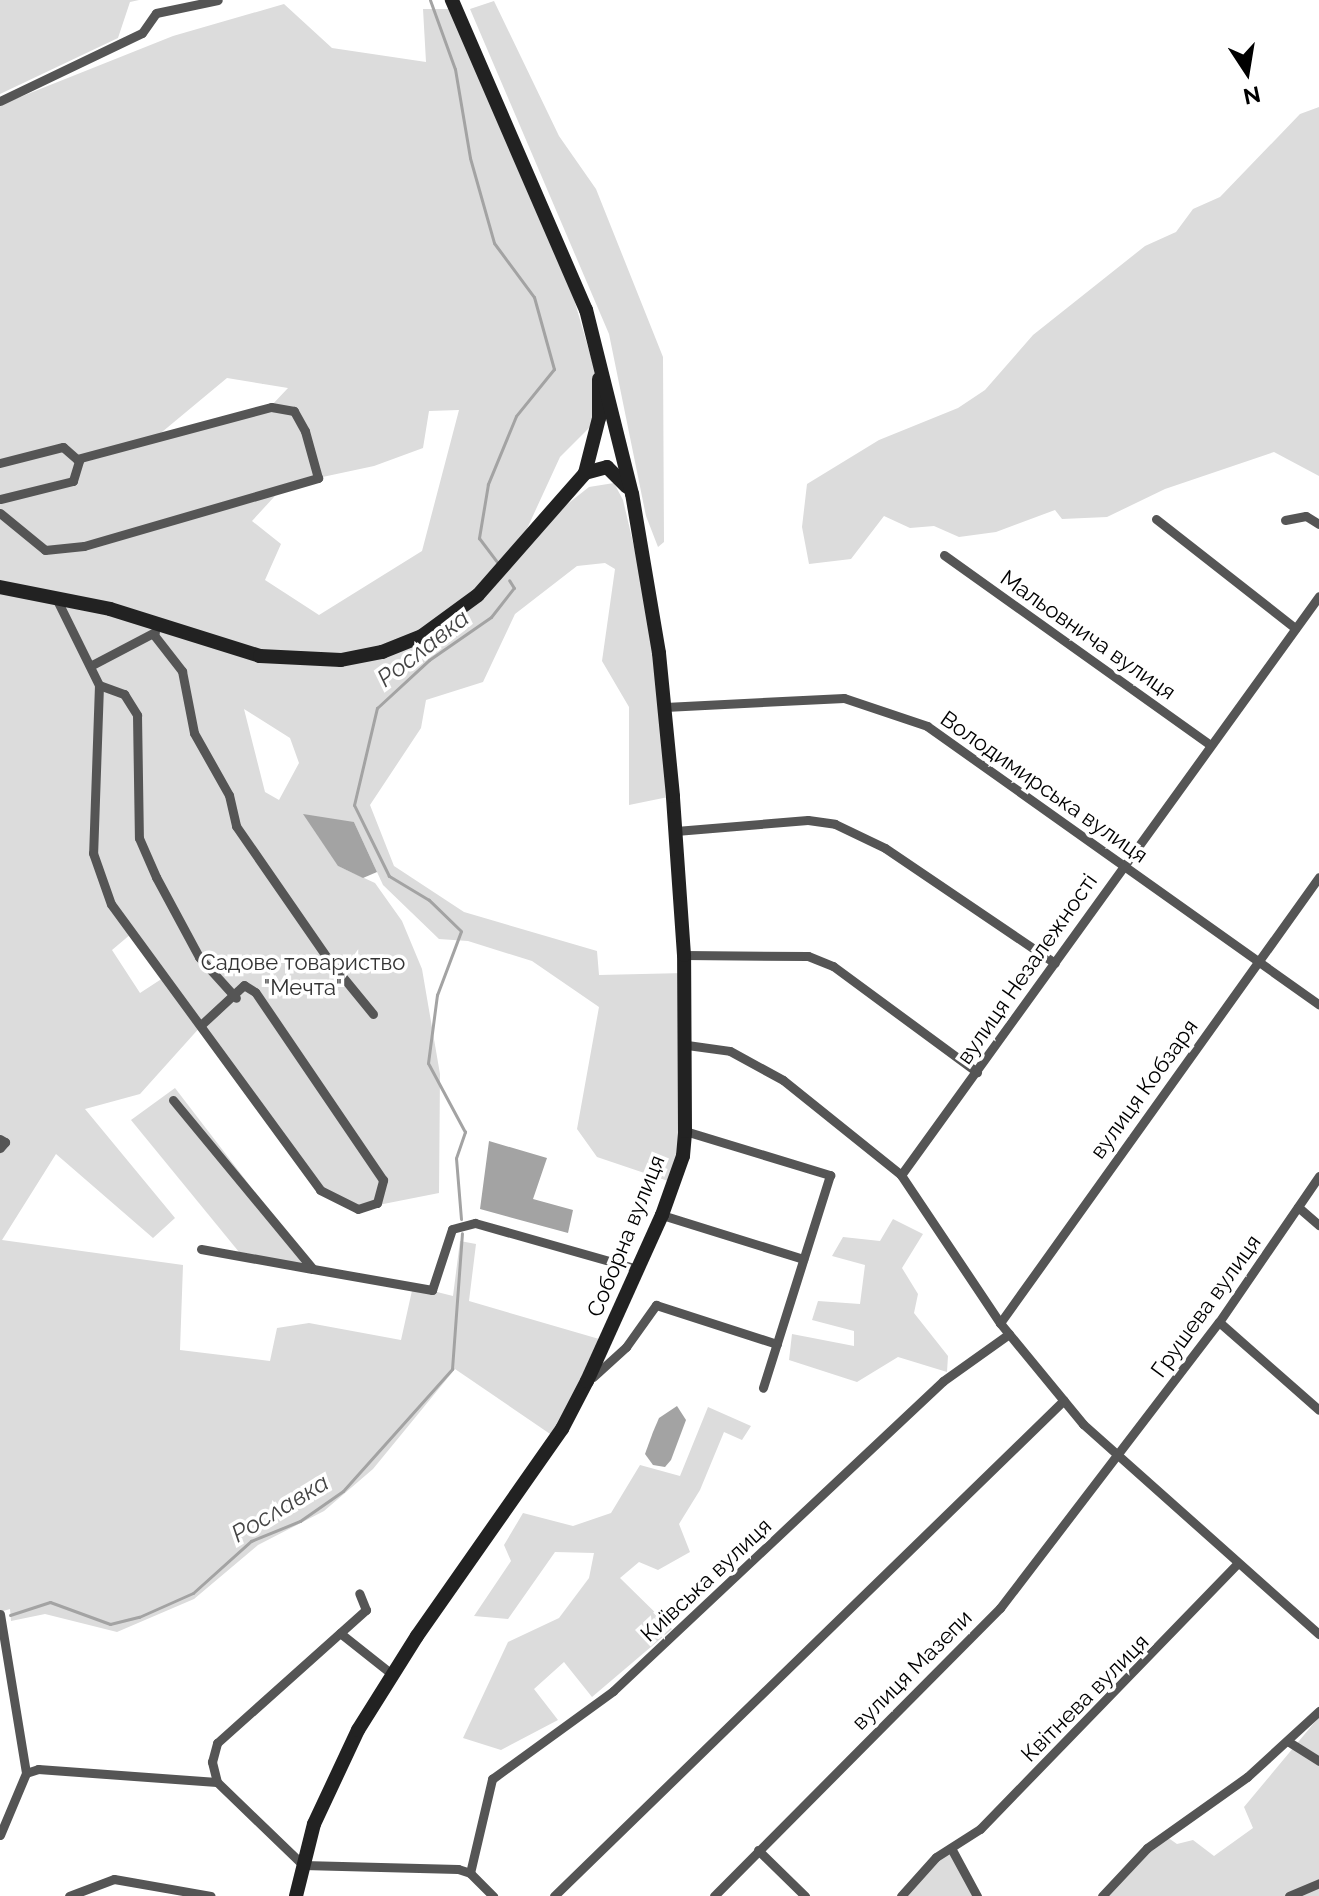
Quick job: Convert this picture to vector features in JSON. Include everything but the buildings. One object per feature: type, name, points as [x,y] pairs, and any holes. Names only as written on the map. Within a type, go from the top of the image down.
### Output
[{"type":"street","points":[[0,101],[142,33],[156,13],[218,0]]},
{"type":"street","points":[[0,587],[55,595],[156,630],[260,656],[341,660],[382,652],[422,636],[478,595],[585,473],[599,418],[599,354],[573,277],[452,0]]},
{"type":"street","name":"Соборна вулиця","points":[[296,1896],[329,1784],[393,1675],[562,1429],[662,1215],[683,1156],[687,1045],[684,955],[665,707],[632,494],[599,354]]},
{"type":"street","points":[[0,513],[45,550],[84,546],[318,478],[305,431],[294,411],[271,407],[77,459]]},
{"type":"street","points":[[0,452],[4,461],[63,447],[77,459]]},
{"type":"street","points":[[0,499],[73,481],[77,459]]},
{"type":"street","points":[[585,473],[607,467],[632,494]]},
{"type":"street","points":[[1285,520],[1306,516],[1319,524]]},
{"type":"street","points":[[1156,519],[1295,628]]},
{"type":"street","name":"Мальовнича вулиця","points":[[944,555],[1210,745]]},
{"type":"street","points":[[55,595],[74,641],[92,665],[99,685],[93,853],[101,883],[131,934],[202,1024],[320,1190],[358,1209],[377,1203],[383,1180],[264,1004],[244,985],[236,998],[202,1024]]},
{"type":"street","name":"вулиця Незалежності","points":[[901,1175],[1319,596]]},
{"type":"street","points":[[92,665],[156,630]]},
{"type":"street","points":[[156,630],[182,671],[194,733],[229,795],[236,826],[328,959],[373,1014]]},
{"type":"street","points":[[99,685],[124,694],[137,715],[139,838],[156,877],[199,957],[236,998]]},
{"type":"street","name":"Володимирська вулиця","points":[[665,707],[844,698],[902,715],[959,746],[1319,1005]]},
{"type":"street","points":[[676,831],[808,820],[835,824],[885,848],[1055,963]]},
{"type":"street","name":"вулиця Кобзаря","points":[[1000,1323],[1319,877]]},
{"type":"street","points":[[684,955],[808,956],[833,966],[977,1072]]},
{"type":"street","points":[[687,1045],[730,1051],[763,1068],[901,1175],[1000,1323],[1064,1400],[1237,1564],[1319,1634]]},
{"type":"street","points":[[173,1100],[313,1269]]},
{"type":"street","points":[[685,1131],[830,1175],[763,1388]]},
{"type":"street","points":[[0,1139],[5,1142],[0,1148]]},
{"type":"street","name":"Грушева вулиця","points":[[1119,1455],[1219,1322],[1319,1176]]},
{"type":"street","points":[[1298,1207],[1319,1225]]},
{"type":"street","points":[[662,1215],[803,1259]]},
{"type":"street","points":[[201,1249],[432,1290],[452,1229],[475,1223],[638,1269]]},
{"type":"street","points":[[587,1381],[626,1347],[656,1305],[777,1344]]},
{"type":"street","points":[[1219,1322],[1319,1410]]},
{"type":"street","name":"Київська вулиця","points":[[470,1873],[492,1779],[613,1691],[943,1381],[1009,1334]]},
{"type":"street","points":[[554,1896],[1064,1400]]},
{"type":"street","name":"вулиця Мазепи","points":[[714,1896],[1000,1608],[1119,1455]]},
{"type":"street","name":"Квітнева вулиця","points":[[901,1896],[951,1848],[980,1829],[1237,1564]]},
{"type":"street","points":[[359,1593],[366,1610],[217,1743],[212,1762],[217,1782],[303,1865],[429,1866],[470,1873],[493,1896]]},
{"type":"street","points":[[0,1614],[26,1773],[0,1835]]},
{"type":"street","points":[[340,1633],[393,1675]]},
{"type":"street","points":[[1102,1896],[1147,1848],[1289,1742],[1319,1711]]},
{"type":"street","points":[[1289,1742],[1319,1761]]},
{"type":"street","points":[[26,1773],[38,1769],[217,1782]]},
{"type":"street","points":[[951,1848],[977,1896]]},
{"type":"street","points":[[758,1850],[805,1896]]},
{"type":"street","points":[[69,1896],[114,1879],[211,1896]]},
{"type":"street","points":[[1289,1896],[1319,1883]]},
{"type":"green space","points":[[0,0],[139,0],[130,2],[118,38],[0,94]]},
{"type":"green space","points":[[494,1],[559,136],[596,189],[663,357],[664,542],[658,547],[646,516],[609,334],[470,9]]},
{"type":"green space","name":"Садове товариство \"Мечта\"","points":[[284,4],[332,48],[426,62],[423,9],[449,9],[574,299],[599,385],[599,418],[560,457],[514,557],[546,521],[589,487],[614,483],[623,500],[659,653],[673,796],[629,805],[629,707],[602,661],[615,569],[605,563],[577,566],[515,614],[483,682],[426,700],[421,728],[370,805],[394,866],[464,912],[597,951],[599,975],[685,973],[687,1052],[674,1183],[597,1157],[577,1129],[599,1007],[532,961],[468,941],[439,939],[383,885],[354,822],[338,866],[375,883],[402,921],[422,969],[440,1074],[439,1193],[358,1209],[320,1190],[202,1025],[140,1094],[85,1109],[175,1218],[153,1238],[56,1154],[2,1240],[183,1265],[180,1350],[270,1361],[277,1328],[309,1323],[401,1340],[413,1286],[453,1296],[460,1241],[476,1244],[469,1301],[606,1341],[556,1438],[455,1369],[373,1469],[324,1511],[258,1545],[194,1599],[117,1632],[45,1614],[11,1621],[10,1609],[0,1612],[0,105],[173,36]],"holes":[[[227,378],[288,388],[271,406],[156,437]],[[459,410],[422,551],[319,615],[265,580],[281,544],[252,521],[285,485],[374,466],[423,448],[429,411]],[[244,709],[290,738],[299,763],[279,800],[265,792]],[[131,934],[163,978],[140,993],[112,950]]]},
{"type":"green space","points":[[1319,107],[1319,476],[1274,452],[1165,489],[1107,517],[1062,519],[1055,510],[996,532],[959,537],[934,526],[910,528],[884,516],[851,559],[809,564],[802,527],[807,484],[879,440],[958,408],[985,390],[1033,335],[1145,246],[1176,232],[1193,209],[1220,197],[1300,114]]},
{"type":"green space","points":[[175,1088],[314,1269],[239,1252],[131,1120]]},
{"type":"green space","points":[[893,1219],[923,1234],[902,1268],[918,1294],[914,1313],[948,1356],[947,1372],[898,1357],[857,1382],[789,1360],[792,1334],[854,1346],[854,1331],[812,1320],[818,1301],[860,1304],[865,1265],[832,1256],[843,1237],[880,1241]]},
{"type":"green space","points":[[708,1407],[751,1426],[742,1440],[724,1432],[700,1490],[679,1524],[690,1552],[658,1570],[639,1562],[620,1578],[672,1629],[592,1697],[564,1662],[534,1689],[558,1720],[501,1750],[463,1738],[508,1642],[559,1618],[589,1578],[594,1553],[555,1552],[508,1619],[474,1616],[511,1561],[504,1545],[523,1513],[573,1526],[611,1513],[640,1465],[680,1476]]},
{"type":"green space","points":[[1319,1717],[1319,1896],[1102,1896],[1164,1835],[1177,1844],[1193,1840],[1214,1856],[1253,1828],[1244,1807]]},
{"type":"green space","points":[[951,1848],[977,1896],[901,1896]]},
{"type":"shaded area","points":[[303,814],[354,822],[377,872],[363,878],[338,866]]},
{"type":"shaded area","points":[[489,1141],[547,1158],[533,1199],[573,1210],[568,1233],[480,1209]]},
{"type":"shaded area","points":[[677,1406],[686,1420],[671,1460],[665,1467],[653,1465],[645,1454],[653,1432],[659,1418]]},
{"type":"waterway","name":"Рославка","points":[[430,0],[455,69],[470,158],[494,243],[534,297],[554,369],[516,416],[488,484],[479,538],[499,565]]},
{"type":"waterway","name":"Рославка","points":[[461,1219],[456,1158],[465,1132],[428,1063],[437,995],[461,931],[429,900],[389,876],[354,805],[377,708],[429,660],[491,617],[514,588],[509,580]]},
{"type":"waterway","name":"Рославка","points":[[10,1615],[50,1602],[110,1624],[139,1617],[193,1593],[251,1541],[300,1521],[343,1491],[452,1369],[462,1233]]}]
